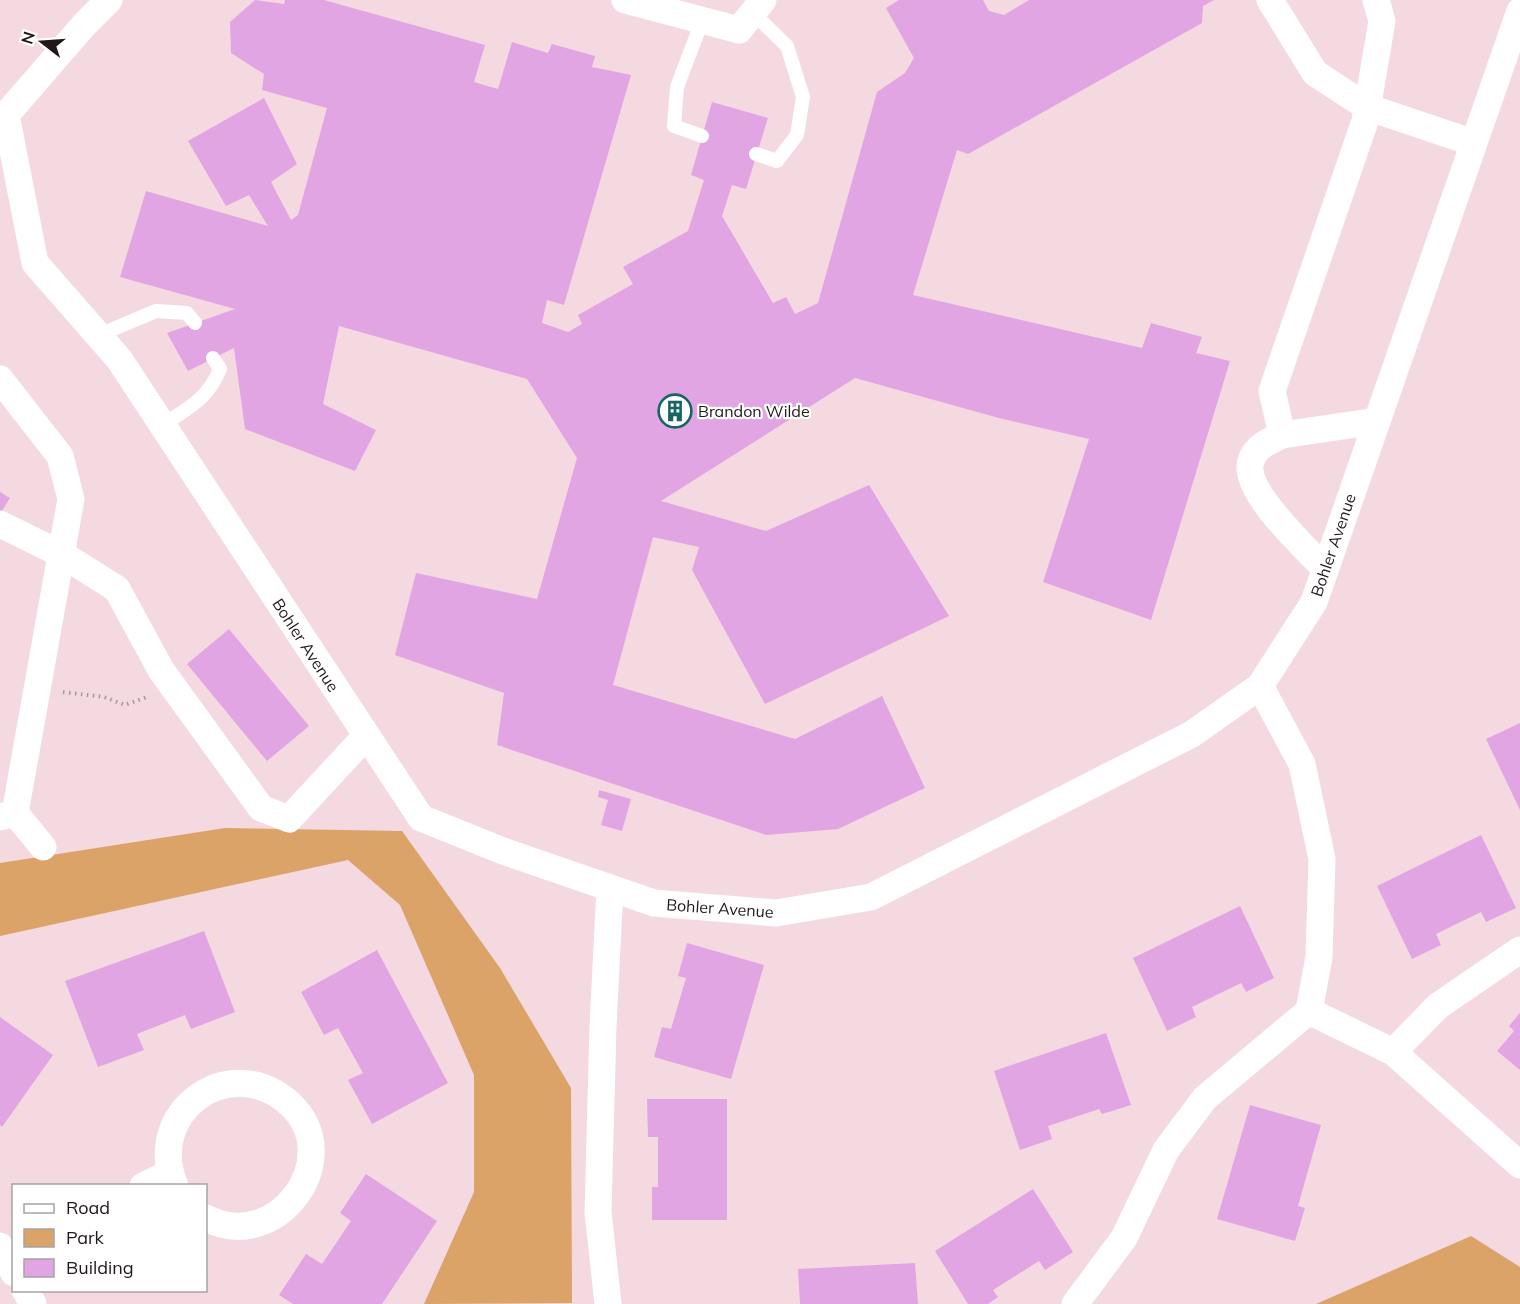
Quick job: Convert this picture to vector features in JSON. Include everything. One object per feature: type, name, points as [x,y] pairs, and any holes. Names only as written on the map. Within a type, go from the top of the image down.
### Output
[{"type":"street","name":"Bohler Avenue","points":[[110,0],[84,25],[3,115],[35,263],[119,359],[421,818],[503,851],[654,903],[776,913],[871,897],[1192,734],[1260,687],[1314,602],[1520,11]]},
{"type":"street","points":[[625,0],[739,30],[758,6]]},
{"type":"street","points":[[1270,0],[1315,73],[1367,107],[1474,143]]},
{"type":"street","points":[[1282,435],[1272,391],[1365,121],[1382,21],[1376,0]]},
{"type":"street","points":[[0,379],[60,456],[71,499],[63,555],[38,686],[7,815],[43,847]]},
{"type":"street","points":[[1325,569],[1253,486],[1250,475],[1251,462],[1258,449],[1282,435],[1377,421]]},
{"type":"street","points":[[0,524],[63,555],[117,589],[170,682],[261,808],[289,819],[366,736]]},
{"type":"street","points":[[1075,1304],[1124,1238],[1166,1150],[1205,1098],[1309,1011],[1319,957],[1322,859],[1302,764],[1260,687]]},
{"type":"street","points":[[610,888],[603,1026],[598,1212],[612,1300]]},
{"type":"street","points":[[1393,1052],[1438,1006],[1520,950]]},
{"type":"street","points":[[1309,1011],[1393,1052],[1520,1165]]},
{"type":"street","points":[[148,1184],[172,1179],[167,1150],[173,1126],[186,1106],[204,1092],[227,1084],[251,1084],[274,1092],[292,1106],[305,1126],[310,1149],[308,1173],[298,1195],[283,1212],[262,1223],[239,1227],[216,1223],[207,1218]]},
{"type":"lane","points":[[756,154],[777,160],[797,135],[803,97],[787,46],[758,6]]},
{"type":"lane","points":[[702,21],[677,87],[674,126],[702,136]]},
{"type":"lane","points":[[99,335],[156,311],[187,313],[195,323]]},
{"type":"lane","points":[[163,425],[195,404],[213,387],[220,369],[213,358]]},
{"type":"path","points":[[38,686],[82,696],[104,697],[125,705],[142,700],[170,682]]},
{"type":"green space","points":[[225,828],[402,831],[500,968],[571,1088],[572,1303],[424,1304],[474,1192],[474,1075],[400,905],[348,860],[0,936],[0,863]]},
{"type":"green space","points":[[1471,1236],[1520,1267],[1520,1304],[1316,1304]]},
{"type":"building","name":"Brandon Wilde","points":[[255,0],[284,4],[285,0],[324,0],[485,45],[474,82],[498,89],[512,42],[548,53],[552,44],[595,56],[592,67],[631,75],[564,305],[547,300],[542,323],[568,332],[582,324],[578,315],[633,284],[623,267],[688,231],[704,180],[691,175],[712,102],[768,118],[746,189],[732,185],[722,216],[773,303],[786,297],[795,314],[818,303],[877,92],[905,73],[914,58],[886,8],[899,0],[983,0],[989,11],[1004,15],[1029,0],[1214,0],[1203,6],[1202,23],[968,154],[957,150],[913,295],[1142,348],[1151,323],[1202,337],[1196,353],[1230,361],[1151,620],[1043,582],[1089,439],[999,418],[855,378],[661,501],[766,531],[869,485],[949,616],[765,704],[692,570],[699,547],[653,537],[613,685],[795,739],[882,696],[925,788],[838,829],[766,835],[497,745],[504,693],[395,655],[416,573],[537,599],[577,458],[527,379],[339,326],[323,404],[376,430],[355,471],[245,429],[234,348],[188,371],[167,333],[235,309],[120,277],[146,191],[268,226],[249,195],[226,206],[188,141],[264,98],[297,164],[271,182],[291,220],[298,215],[327,108],[262,90],[264,74],[231,53],[230,22]]},
{"type":"building","points":[[0,492],[10,498],[0,514]]},
{"type":"building","points":[[229,629],[309,726],[267,761],[187,664]]},
{"type":"building","points":[[1520,723],[1520,810],[1486,739]]},
{"type":"building","points":[[599,790],[631,799],[622,831],[601,825],[608,800],[598,797]]},
{"type":"building","points":[[1481,835],[1516,908],[1486,922],[1481,912],[1436,934],[1441,945],[1412,959],[1377,886]]},
{"type":"building","points":[[1240,906],[1274,978],[1246,992],[1241,983],[1192,1007],[1196,1017],[1167,1031],[1133,958]]},
{"type":"building","points":[[204,931],[235,1012],[191,1029],[185,1015],[137,1034],[144,1050],[98,1067],[65,981]]},
{"type":"building","points":[[687,943],[764,965],[731,1079],[654,1057],[662,1027],[671,1029],[686,978],[678,976]]},
{"type":"building","points":[[377,950],[448,1083],[372,1124],[348,1080],[363,1073],[338,1028],[324,1035],[301,992]]},
{"type":"building","points":[[1520,1013],[1520,1070],[1497,1051],[1514,1031],[1509,1026]]},
{"type":"building","points":[[0,1017],[53,1055],[2,1127],[0,1125]]},
{"type":"building","points":[[1106,1033],[1131,1105],[1102,1114],[1099,1109],[1048,1126],[1052,1139],[1020,1150],[994,1071]]},
{"type":"building","points":[[647,1099],[727,1099],[727,1220],[652,1220],[652,1187],[658,1187],[658,1137],[648,1137]]},
{"type":"building","points":[[1250,1105],[1321,1125],[1298,1206],[1305,1208],[1295,1241],[1217,1219]]},
{"type":"building","points":[[366,1174],[437,1221],[382,1304],[293,1304],[279,1295],[306,1254],[322,1264],[351,1221],[340,1213]]},
{"type":"building","points":[[1033,1189],[1073,1252],[1045,1270],[1039,1261],[993,1290],[998,1297],[988,1304],[968,1304],[935,1251]]},
{"type":"building","points":[[915,1263],[918,1304],[800,1304],[798,1269]]},
{"type":"place","name":"Brandon Wilde","points":[[675,411]]}]
